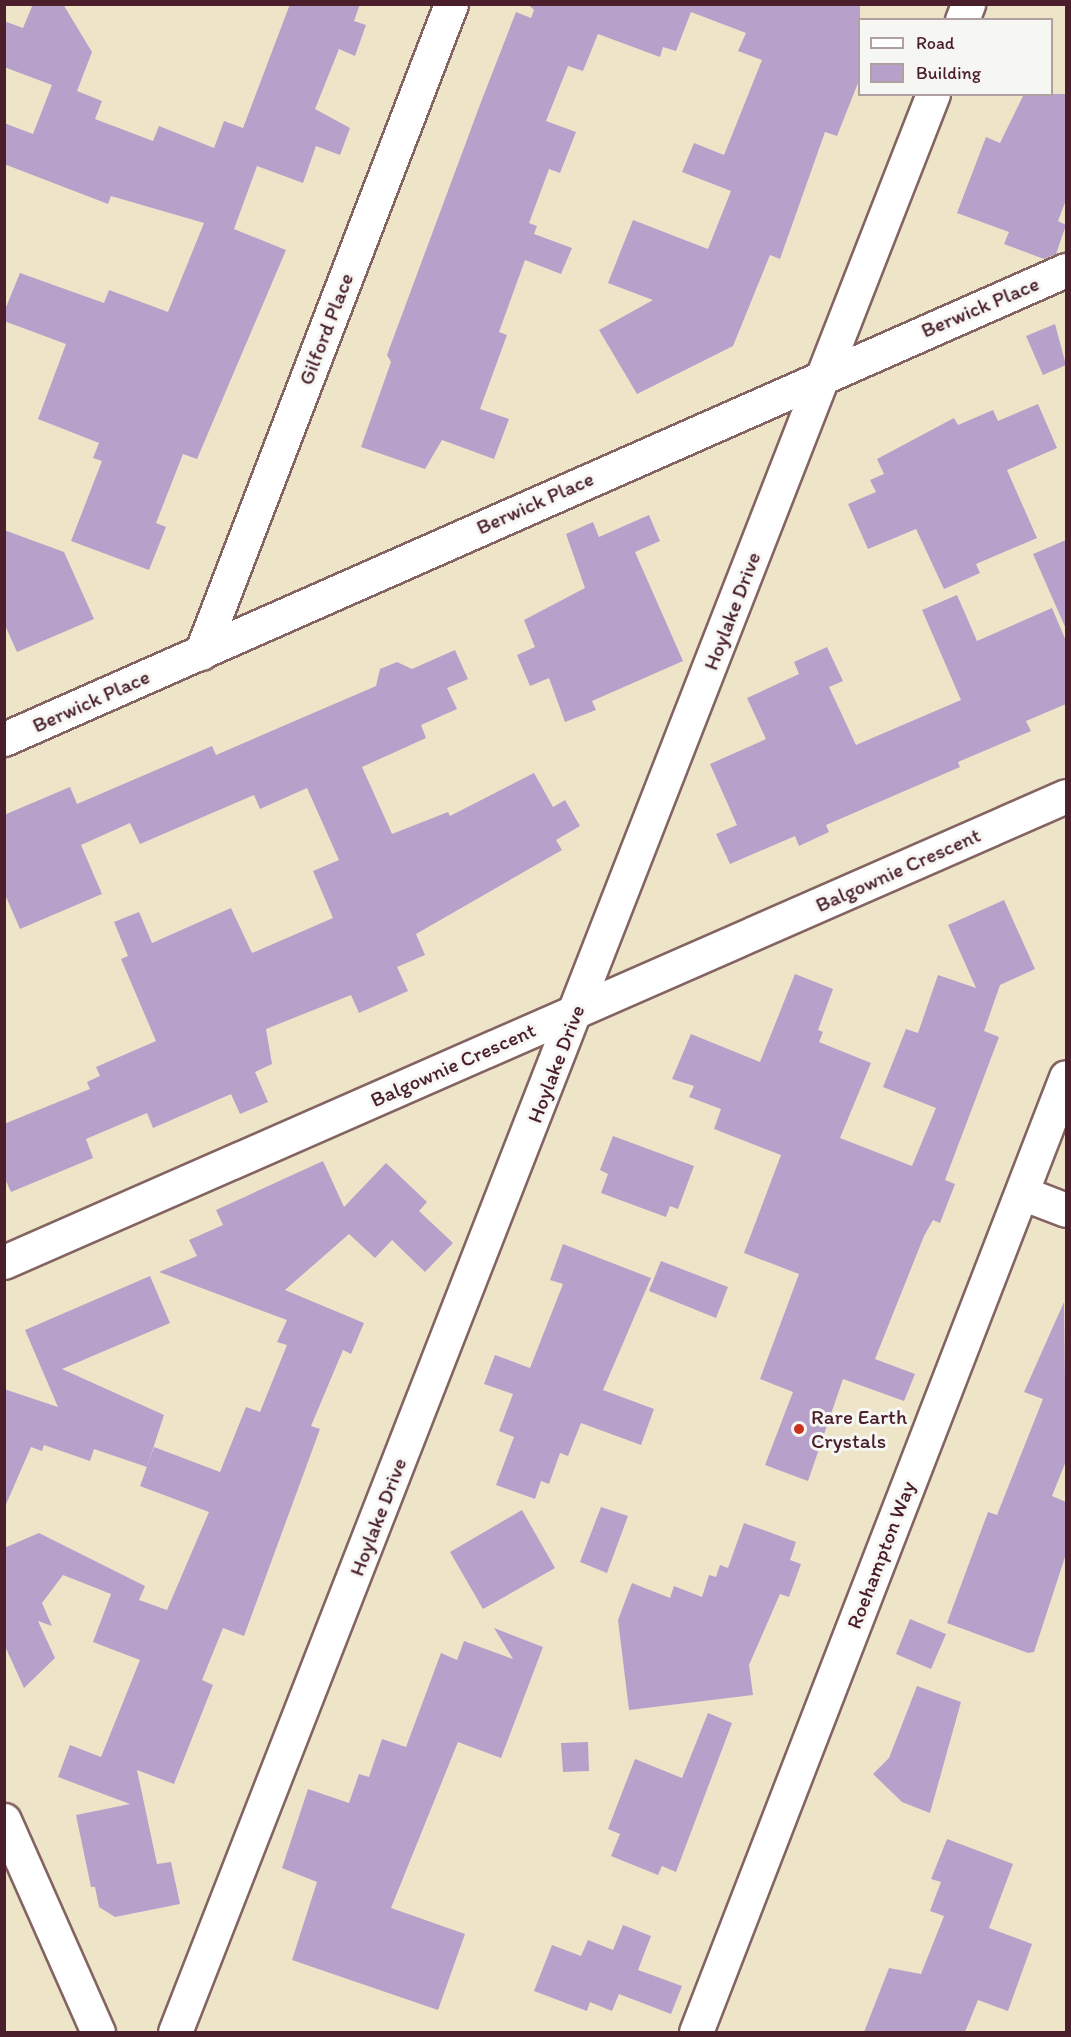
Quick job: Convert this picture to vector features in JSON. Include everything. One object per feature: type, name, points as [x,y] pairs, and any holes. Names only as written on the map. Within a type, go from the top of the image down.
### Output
[{"type":"street","name":"Gilford Place","points":[[201,653],[451,4]]},
{"type":"street","name":"Hoylake Drive","points":[[175,2032],[578,1009],[932,96]]},
{"type":"street","name":"Berwick Place","points":[[4,739],[824,374],[1066,270]]},
{"type":"street","name":"Balgownie Crescent","points":[[4,1262],[1066,796]]},
{"type":"street","name":"Roehampton Way","points":[[696,2032],[1023,1193],[1066,1077]]},
{"type":"street","points":[[1023,1193],[1066,1210]]},
{"type":"street","points":[[4,1820],[98,2032]]},
{"type":"building","points":[[33,4],[63,4],[92,52],[77,91],[102,101],[95,119],[153,141],[159,126],[214,148],[224,121],[243,128],[290,4],[360,4],[354,21],[366,25],[355,56],[339,49],[315,109],[350,128],[340,155],[316,146],[303,183],[257,166],[234,229],[286,250],[197,459],[183,454],[156,523],[166,527],[149,570],[71,541],[102,461],[93,458],[99,443],[38,419],[66,344],[4,321],[4,312],[20,273],[104,303],[109,290],[168,312],[204,223],[111,196],[108,204],[4,164],[4,123],[33,134],[52,85],[4,67],[4,21],[23,28]]},
{"type":"building","points":[[528,4],[860,4],[858,83],[837,136],[825,132],[780,259],[770,255],[733,346],[637,394],[599,330],[653,300],[608,283],[633,220],[708,249],[731,191],[682,172],[694,143],[724,155],[762,60],[738,51],[746,33],[691,12],[676,51],[663,47],[660,57],[598,34],[583,71],[568,66],[546,121],[576,132],[560,173],[549,169],[529,223],[537,226],[534,234],[572,248],[561,274],[525,260],[499,332],[507,335],[480,409],[509,419],[494,459],[442,440],[425,469],[361,447],[391,362],[387,355],[516,12],[531,18],[534,10]]},
{"type":"building","points":[[1066,94],[1066,200],[1058,221],[1066,225],[1056,254],[1044,259],[1004,244],[1009,232],[957,213],[986,137],[1000,143],[1023,96]]},
{"type":"building","points":[[1055,324],[1066,365],[1043,375],[1026,336]]},
{"type":"building","points":[[1038,404],[1057,448],[1007,470],[1037,538],[976,564],[980,573],[944,589],[916,529],[868,549],[848,504],[876,492],[870,480],[884,474],[877,459],[954,418],[958,425],[993,410],[998,421]]},
{"type":"building","points":[[649,515],[660,541],[635,552],[683,661],[592,701],[596,710],[565,722],[549,678],[530,686],[517,655],[535,647],[524,620],[585,588],[566,534],[593,522],[599,537]]},
{"type":"building","points":[[4,530],[64,552],[94,619],[17,652],[4,623]]},
{"type":"building","points":[[1066,540],[1066,629],[1033,554]]},
{"type":"building","points":[[957,595],[977,641],[1052,608],[1066,641],[1066,704],[1026,721],[1031,731],[958,762],[960,767],[826,825],[829,832],[799,846],[795,836],[730,864],[716,834],[737,825],[710,764],[766,739],[747,698],[799,674],[794,662],[827,647],[843,681],[829,687],[856,745],[961,700],[922,610]]},
{"type":"building","points":[[455,650],[468,679],[447,688],[457,709],[421,725],[426,738],[362,767],[392,834],[448,812],[450,816],[534,773],[553,807],[565,800],[580,826],[556,840],[562,850],[416,934],[425,955],[397,967],[408,991],[359,1013],[351,995],[266,1029],[272,1064],[255,1072],[268,1102],[240,1114],[231,1094],[153,1128],[147,1113],[86,1139],[93,1158],[11,1192],[4,1177],[4,1124],[90,1089],[87,1082],[100,1076],[96,1067],[156,1041],[121,959],[128,956],[114,922],[139,912],[152,943],[231,908],[252,953],[333,918],[313,871],[339,860],[307,788],[260,809],[254,795],[140,844],[130,823],[81,845],[102,894],[20,929],[4,892],[4,815],[70,787],[77,804],[212,746],[216,755],[376,686],[380,669],[397,662],[412,669]]},
{"type":"building","points":[[1004,900],[1035,969],[1000,985],[984,1031],[999,1037],[945,1180],[955,1184],[940,1223],[933,1220],[924,1236],[875,1359],[915,1374],[904,1401],[843,1379],[808,1481],[765,1465],[793,1392],[760,1379],[799,1274],[744,1253],[781,1155],[714,1129],[721,1109],[689,1097],[694,1086],[672,1079],[691,1034],[760,1062],[795,974],[833,989],[818,1030],[823,1032],[819,1042],[871,1063],[840,1138],[912,1166],[936,1108],[883,1087],[906,1029],[918,1033],[938,975],[976,988],[948,925]]},
{"type":"building","points":[[613,1136],[694,1166],[678,1209],[670,1206],[666,1217],[601,1193],[608,1174],[600,1170]]},
{"type":"building","points":[[323,1161],[344,1207],[386,1163],[427,1202],[419,1211],[453,1243],[425,1272],[392,1240],[375,1258],[349,1234],[285,1290],[364,1323],[351,1354],[343,1350],[311,1426],[320,1429],[244,1636],[223,1628],[202,1680],[213,1685],[174,1784],[137,1770],[157,1864],[171,1862],[180,1904],[115,1917],[99,1907],[95,1887],[91,1887],[76,1815],[130,1804],[58,1777],[70,1745],[101,1757],[140,1660],[93,1642],[111,1594],[63,1575],[42,1603],[52,1626],[38,1621],[55,1658],[24,1688],[4,1644],[4,1548],[39,1533],[145,1586],[139,1600],[167,1610],[209,1512],[140,1486],[154,1447],[220,1472],[246,1407],[260,1412],[287,1345],[277,1342],[287,1320],[159,1272],[197,1256],[189,1240],[223,1225],[216,1210]]},
{"type":"building","points":[[563,1244],[651,1278],[603,1390],[654,1409],[641,1445],[581,1423],[568,1456],[560,1453],[549,1484],[541,1481],[535,1499],[496,1485],[514,1437],[499,1431],[513,1394],[484,1384],[495,1355],[530,1368],[563,1284],[550,1280]]},
{"type":"building","points":[[661,1261],[728,1287],[716,1318],[649,1291]]},
{"type":"building","points":[[150,1276],[170,1323],[62,1369],[164,1415],[147,1467],[94,1449],[90,1461],[44,1445],[42,1451],[31,1447],[4,1509],[4,1389],[58,1407],[25,1330]]},
{"type":"building","points":[[1064,1302],[1066,1461],[1052,1496],[1066,1502],[1066,1554],[1034,1652],[1028,1653],[947,1623],[988,1512],[997,1515],[1043,1399],[1024,1392]]},
{"type":"building","points":[[601,1507],[628,1516],[607,1573],[580,1562]]},
{"type":"building","points":[[522,1510],[555,1568],[483,1609],[450,1552]]},
{"type":"building","points":[[744,1523],[796,1542],[790,1560],[801,1564],[789,1597],[780,1594],[749,1665],[753,1695],[629,1710],[618,1620],[632,1583],[670,1598],[674,1586],[702,1597],[709,1575],[716,1577],[720,1565],[728,1568]]},
{"type":"building","points":[[910,1619],[946,1634],[931,1669],[896,1654]]},
{"type":"building","points":[[494,1628],[543,1647],[501,1758],[458,1742],[391,1908],[465,1934],[438,2010],[292,1960],[317,1882],[282,1868],[308,1789],[349,1803],[359,1774],[369,1777],[382,1739],[406,1747],[441,1653],[457,1660],[464,1641],[513,1659]]},
{"type":"building","points":[[917,1686],[961,1702],[930,1813],[902,1802],[873,1774],[889,1758]]},
{"type":"building","points":[[708,1713],[732,1723],[676,1872],[662,1866],[658,1875],[611,1856],[620,1834],[608,1829],[635,1759],[682,1778]]},
{"type":"building","points":[[588,1742],[589,1771],[563,1772],[561,1743]]},
{"type":"building","points":[[947,1839],[1013,1864],[989,1928],[1032,1944],[1008,2011],[978,2000],[965,2032],[864,2032],[889,1968],[921,1974],[944,1916],[930,1911],[941,1882],[931,1879]]},
{"type":"building","points":[[623,1925],[651,1936],[638,1970],[682,1986],[671,2014],[619,1994],[612,2011],[590,2002],[587,2011],[534,1991],[552,1945],[581,1956],[588,1940],[613,1950]]},
{"type":"place","name":"Rare Earth Crystals","points":[[799,1429]]}]
